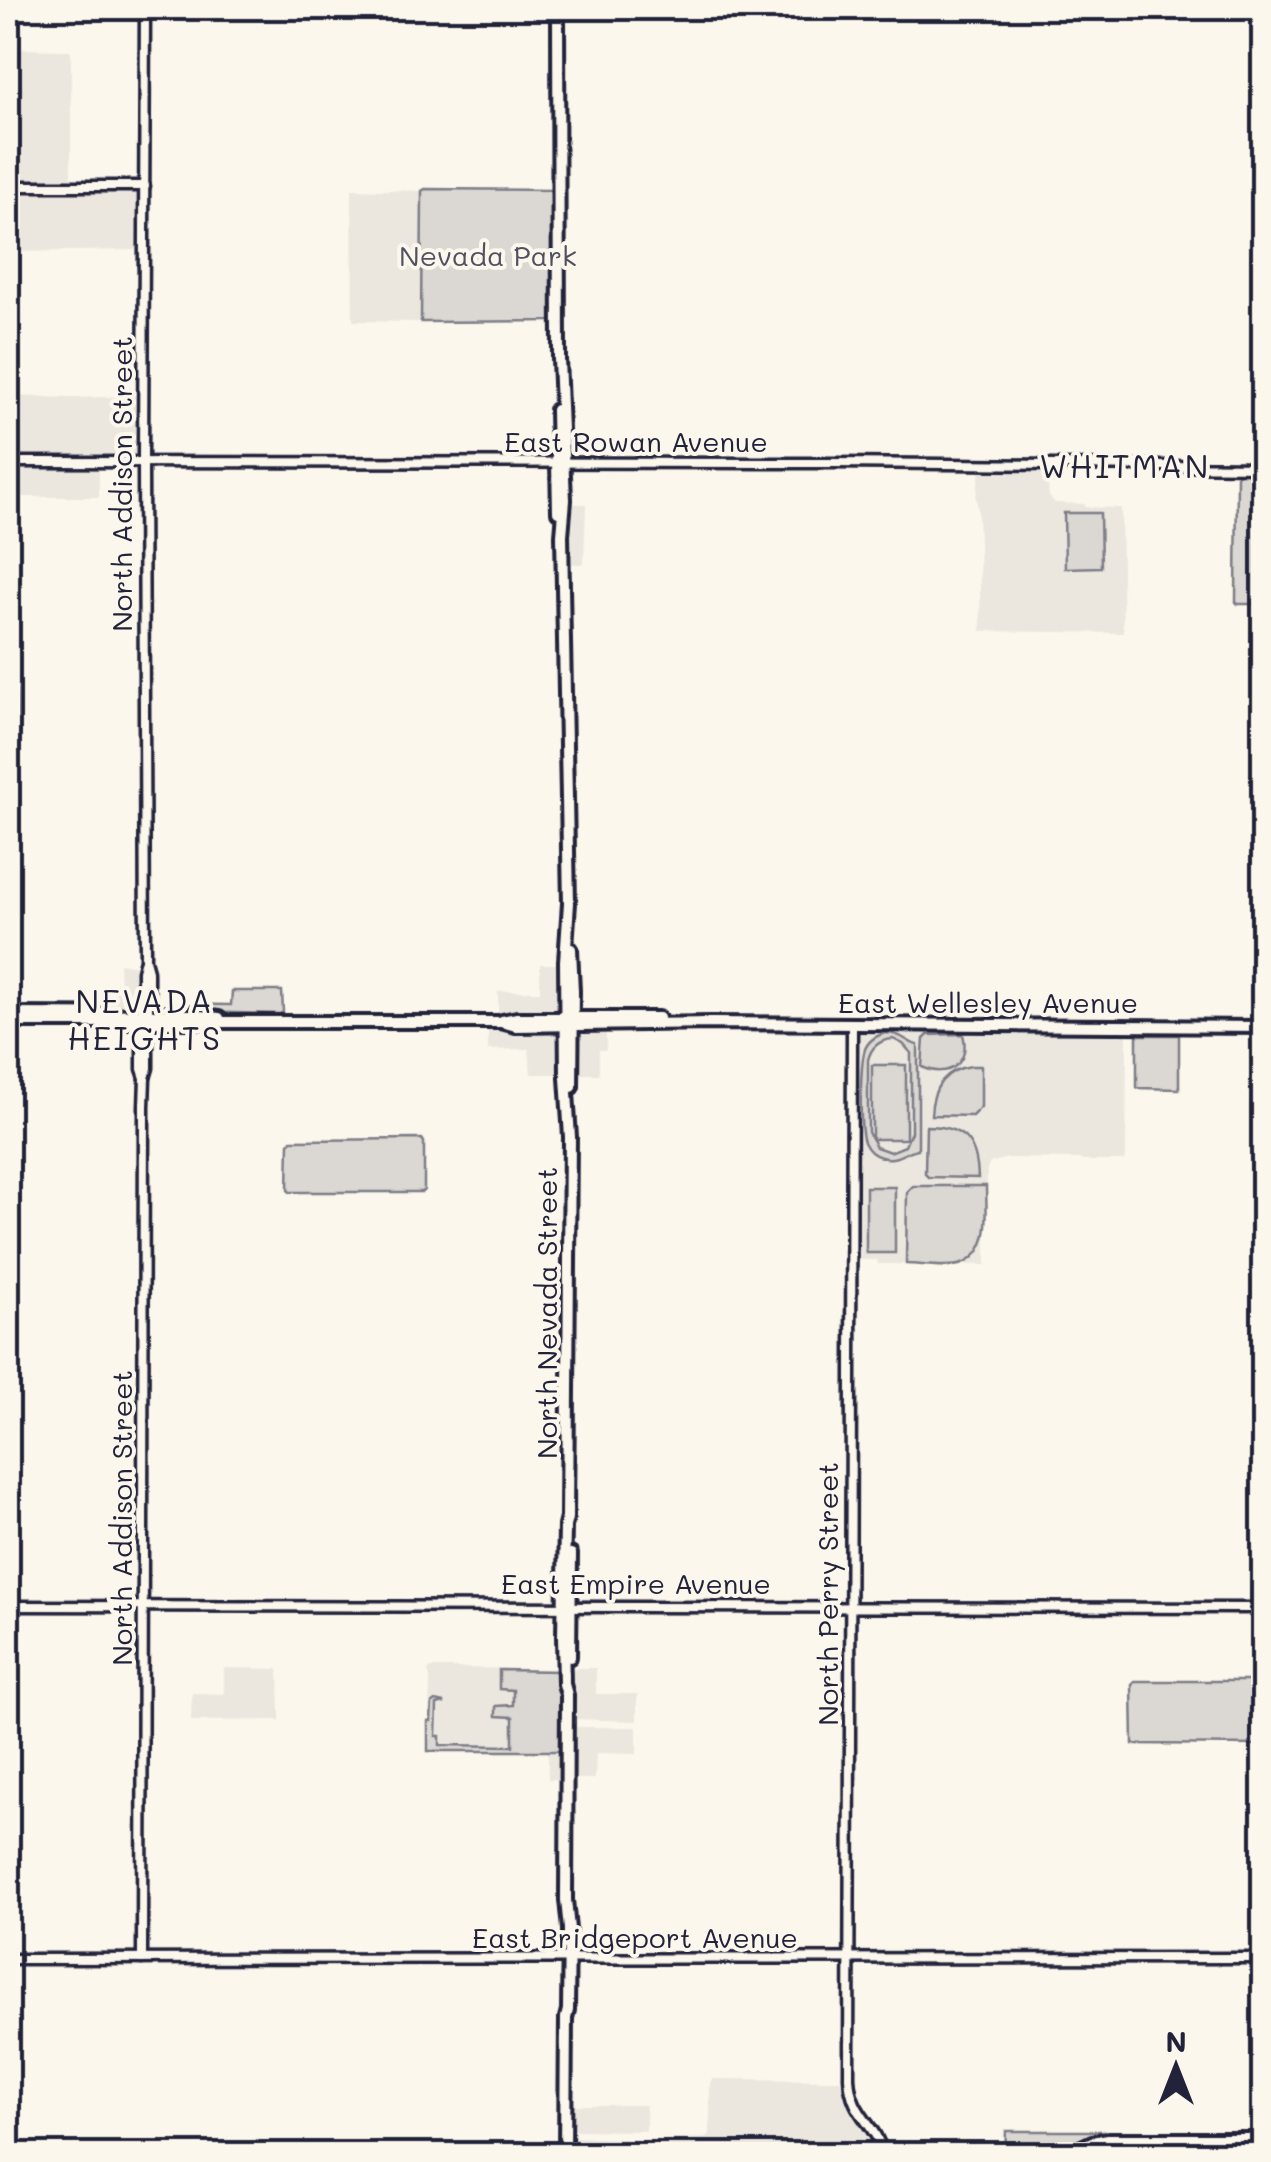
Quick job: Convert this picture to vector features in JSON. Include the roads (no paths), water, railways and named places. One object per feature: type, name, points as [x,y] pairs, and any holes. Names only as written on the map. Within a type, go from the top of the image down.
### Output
[{"type":"main road","name":"North Nevada Street","points":[[557,10],[562,406],[558,524],[562,535],[568,740],[568,932],[572,962],[569,1022],[573,1078],[569,1108],[570,1684],[562,2010],[566,2018],[565,2154]]},
{"type":"main road","name":"East Wellesley Avenue","points":[[8,1014],[206,1023],[500,1022],[517,1018],[569,1022],[1264,1027]]},
{"type":"main road","name":"East Wellesley Avenue","points":[[8,1022],[145,1019]]},
{"type":"main road","points":[[1067,2154],[1108,2139],[1264,2139]]},
{"type":"street","name":"North Addison Street","points":[[142,1959],[142,1069],[148,971],[143,462],[145,8]]},
{"type":"street","points":[[8,186],[145,186]]},
{"type":"street","points":[[8,407],[8,998]]},
{"type":"street","name":"East Rowan Avenue","points":[[8,462],[1264,468]]},
{"type":"street","name":"North Perry Street","points":[[852,1024],[850,2092],[882,2154]]},
{"type":"street","name":"East Empire Avenue","points":[[8,1606],[1264,1608]]},
{"type":"street","name":"East Bridgeport Avenue","points":[[8,1959],[1264,1958]]},
{"type":"district","name":"WHITMAN","points":[[1125,465]]},
{"type":"district","name":"NEVADA HEIGHTS","points":[[145,1018]]},
{"type":"park label","name":"Nevada Park","points":[[488,255]]}]
